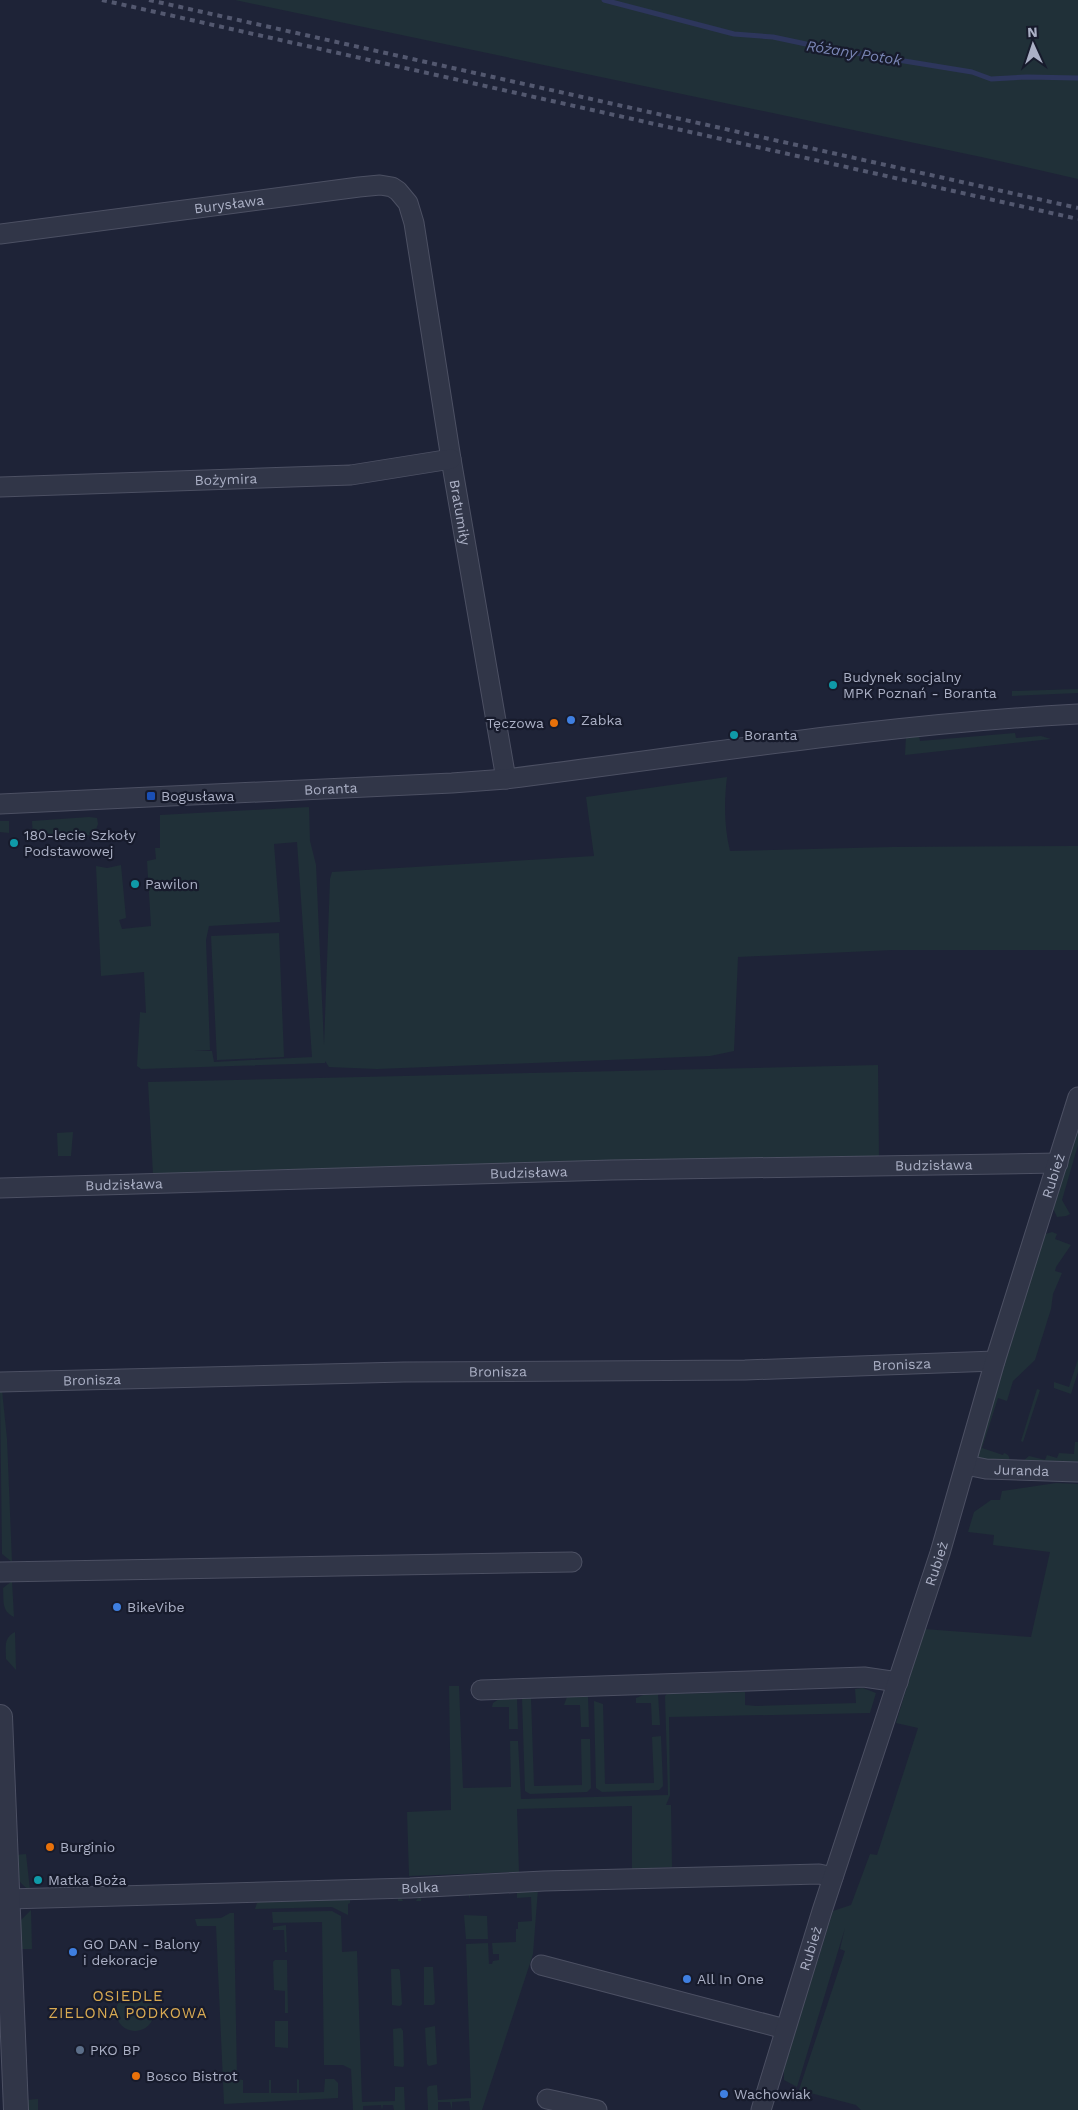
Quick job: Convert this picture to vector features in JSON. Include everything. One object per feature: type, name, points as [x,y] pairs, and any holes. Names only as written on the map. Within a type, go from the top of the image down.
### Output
[{"type":"street","name":"Burysława","points":[[0,234],[380,185],[392,186],[408,202],[418,246]]},
{"type":"street","name":"Bratumiły","points":[[418,246],[451,459],[506,779]]},
{"type":"street","name":"Bożymira","points":[[0,487],[351,475],[451,459]]},
{"type":"street","name":"Boranta","points":[[0,804],[506,779],[904,727],[999,718],[1078,714]]},
{"type":"street","name":"Rubież","points":[[760,2110],[833,1877],[940,1553],[995,1361],[1078,1097]]},
{"type":"street","name":"Budzisława","points":[[0,1188],[611,1170],[1058,1163]]},
{"type":"street","name":"Bronisza","points":[[0,1382],[404,1372],[746,1370],[995,1361]]},
{"type":"street","name":"Juranda","points":[[966,1465],[986,1469],[1078,1472]]},
{"type":"street","points":[[0,1572],[572,1562]]},
{"type":"street","points":[[481,1690],[864,1677],[898,1682]]},
{"type":"street","points":[[0,1717],[5,1884],[16,2110]]},
{"type":"street","name":"Bolka","points":[[5,1884],[410,1888],[544,1881],[818,1874],[833,1877]]},
{"type":"street","points":[[540,1965],[785,2029]]},
{"type":"street","points":[[547,2099],[597,2110]]},
{"type":"shaded area","points":[[235,0],[1078,0],[1078,179],[986,158]]},
{"type":"shaded area","points":[[1078,689],[1078,693],[1012,696],[1012,691]]},
{"type":"shaded area","points":[[1015,733],[1016,738],[1041,736],[1051,739],[905,755],[906,736],[919,735],[920,741]]},
{"type":"shaded area","points":[[727,777],[725,814],[730,851],[892,847],[1078,846],[1078,950],[892,950],[738,957],[734,1051],[710,1056],[377,1069],[329,1067],[325,1061],[325,1063],[141,1069],[137,1066],[140,1012],[146,1013],[144,972],[101,976],[96,866],[107,868],[121,865],[126,918],[119,920],[122,929],[151,926],[147,861],[156,859],[155,848],[160,848],[160,815],[309,807],[310,841],[316,865],[324,1045],[330,879],[332,872],[594,856],[586,797]],"holes":[[[297,842],[312,1057],[214,1062],[212,1051],[194,1051],[210,1050],[206,940],[209,926],[280,922],[274,844]]]},
{"type":"shaded area","points":[[97,818],[98,824],[94,835],[33,838],[32,821]]},
{"type":"shaded area","points":[[0,821],[9,821],[9,833],[0,832]]},
{"type":"shaded area","points":[[279,933],[284,1057],[217,1060],[211,936]]},
{"type":"shaded area","points":[[878,1065],[879,1159],[153,1175],[148,1082]]},
{"type":"shaded area","points":[[1078,1111],[1078,1145],[1062,1200],[1070,1214],[1057,1217],[1051,1204]]},
{"type":"shaded area","points":[[73,1132],[71,1156],[58,1156],[57,1133]]},
{"type":"shaded area","points":[[1052,1232],[1057,1234],[1055,1239],[1071,1245],[1056,1267],[1055,1271],[1062,1273],[1053,1294],[1051,1309],[1035,1360],[1013,1381],[1007,1401],[998,1398],[982,1448],[1003,1455],[1004,1453],[1006,1454],[1009,1457],[1009,1464],[979,1462],[973,1454],[1042,1235]]},
{"type":"shaded area","points":[[1078,1359],[1078,1372],[1071,1394],[1054,1388],[1054,1382],[1069,1387]]},
{"type":"shaded area","points":[[1037,1389],[1040,1390],[1023,1442],[1021,1441]]},
{"type":"shaded area","points":[[2,1390],[7,1439],[12,1562],[2,1554],[0,1391]]},
{"type":"shaded area","points":[[1075,1442],[1078,1442],[1078,1466],[1023,1461],[1029,1456],[1045,1460],[1047,1455],[1057,1458],[1059,1453],[1074,1454]]},
{"type":"shaded area","points":[[1056,1483],[1078,1484],[1078,2110],[861,2110],[856,2105],[799,2090],[845,1951],[840,1949],[845,1928],[797,2087],[784,2080],[784,2069],[833,1911],[851,1905],[870,1854],[877,1855],[918,1728],[896,1723],[924,1629],[1031,1637],[1050,1552],[993,1545],[994,1535],[968,1532],[974,1512],[991,1500],[1000,1500],[1002,1491]]},
{"type":"shaded area","points":[[12,1581],[14,1617],[7,1612],[3,1601],[3,1588]]},
{"type":"shaded area","points":[[15,1632],[16,1670],[6,1659],[7,1640]]},
{"type":"shaded area","points":[[449,1686],[459,1686],[463,1788],[511,1787],[510,1741],[518,1741],[521,1799],[668,1795],[665,1696],[667,1694],[745,1692],[745,1705],[756,1706],[856,1703],[855,1689],[863,1688],[876,1693],[870,1713],[669,1717],[670,1795],[666,1805],[671,1805],[672,1867],[632,1869],[632,1806],[517,1809],[519,1872],[409,1876],[407,1812],[451,1810]]},
{"type":"shaded area","points":[[658,1694],[660,1725],[652,1725],[651,1703],[636,1703],[636,1698],[643,1695]]},
{"type":"shaded area","points":[[588,1696],[589,1727],[581,1727],[580,1705],[564,1705],[567,1697]]},
{"type":"shaded area","points":[[517,1698],[518,1729],[509,1729],[509,1707],[492,1707],[493,1703],[499,1699]]},
{"type":"shaded area","points":[[522,1698],[531,1698],[534,1786],[582,1785],[581,1739],[590,1739],[591,1788],[587,1792],[530,1794],[525,1791]]},
{"type":"shaded area","points":[[594,1701],[603,1704],[605,1784],[654,1783],[652,1737],[661,1736],[663,1786],[659,1790],[602,1792],[596,1788]]},
{"type":"shaded area","points":[[26,1854],[30,1890],[21,1883],[15,1866],[15,1855]]},
{"type":"shaded area","points":[[538,1889],[533,1954],[482,2110],[470,2110],[469,2101],[452,2102],[452,2110],[450,2102],[438,2102],[438,2110],[428,2110],[427,2088],[429,2086],[437,2085],[438,2100],[471,2098],[466,1944],[488,1943],[489,1964],[499,1960],[499,1954],[493,1954],[492,1943],[516,1942],[518,1922],[532,1921],[531,1897],[517,1898],[517,1892],[470,1893],[470,1899],[468,1893],[421,1894],[421,1901],[416,1901],[421,1892]]},
{"type":"shaded area","points":[[397,1896],[350,1897],[348,1915],[332,1907],[255,1909],[257,1903],[266,1897]]},
{"type":"shaded area","points":[[398,1896],[400,1896],[403,1901],[398,1901]]},
{"type":"shaded area","points":[[31,1910],[32,1949],[19,1949],[19,1922]]},
{"type":"shaded area","points":[[332,1911],[341,1916],[342,1952],[357,1951],[362,2102],[395,2101],[395,2087],[404,2087],[405,2110],[394,2110],[393,2105],[383,2105],[382,2110],[381,2105],[363,2106],[363,2110],[353,2110],[351,2069],[343,2065],[324,2065],[322,1922],[273,1923],[272,1912]]},
{"type":"shaded area","points":[[234,1913],[237,2079],[243,2080],[243,2093],[269,2093],[269,2080],[271,2080],[271,2093],[297,2093],[297,2079],[299,2080],[299,2093],[324,2092],[325,2079],[334,2079],[338,2083],[338,2098],[224,2104],[216,1926],[197,1926],[195,1919],[221,1918]]},
{"type":"shaded area","points":[[464,1915],[487,1916],[488,1939],[466,1939]]},
{"type":"shaded area","points":[[286,1925],[287,1952],[285,1952],[284,1930],[273,1930],[273,1927]]},
{"type":"shaded area","points":[[275,1960],[287,1960],[288,2013],[285,2013],[285,1991],[274,1990],[273,1962]]},
{"type":"shaded area","points":[[424,1967],[433,1967],[435,2003],[433,2005],[424,2005]]},
{"type":"shaded area","points":[[391,1969],[399,1969],[400,1971],[402,2004],[400,2006],[392,2005]]},
{"type":"shaded area","points":[[135,1993],[142,1994],[148,1999],[153,2005],[153,2019],[148,2025],[142,2030],[135,2031],[128,2030],[122,2025],[117,2019],[116,2012],[117,2005],[122,1999],[128,1994]]},
{"type":"shaded area","points":[[275,2021],[288,2021],[288,2048],[275,2047]]},
{"type":"shaded area","points":[[435,2026],[437,2064],[429,2066],[427,2064],[425,2028]]},
{"type":"shaded area","points":[[401,2028],[403,2031],[403,2067],[394,2066],[393,2029]]},
{"type":"shaded area","points":[[38,2099],[38,2110],[25,2110],[27,2100]]},
{"type":"waterway","name":"Różany Potok","points":[[604,0],[734,34],[773,37],[806,44],[827,52],[849,52],[972,72],[991,79],[1027,77],[1078,78]]},
{"type":"railway","points":[[102,0],[1078,219]]},
{"type":"railway","points":[[149,0],[1078,208]]},
{"type":"place","name":"Budynek socjalny MPK Poznań - Boranta","points":[[833,685]]},
{"type":"place","name":"Zabka","points":[[571,720]]},
{"type":"place","name":"Tęczowa","points":[[554,723]]},
{"type":"place","name":"Boranta","points":[[734,735]]},
{"type":"place","name":"Bogusława","points":[[151,796]]},
{"type":"place","name":"180-lecie Szkoły Podstawowej","points":[[14,843]]},
{"type":"place","name":"Pawilon","points":[[135,884]]},
{"type":"place","name":"BikeVibe","points":[[117,1607]]},
{"type":"place","name":"Burginio","points":[[50,1847]]},
{"type":"place","name":"Matka Boża","points":[[38,1880]]},
{"type":"place","name":"GO DAN - Balony i dekoracje","points":[[73,1952]]},
{"type":"place","name":"All In One","points":[[687,1979]]},
{"type":"place","name":"PKO BP","points":[[80,2050]]},
{"type":"place","name":"Bosco Bistrot","points":[[136,2076]]},
{"type":"place","name":"Wachowiak","points":[[724,2094]]},
{"type":"district","name":"OSIEDLE ZIELONA PODKOWA","points":[[128,2004]]}]
